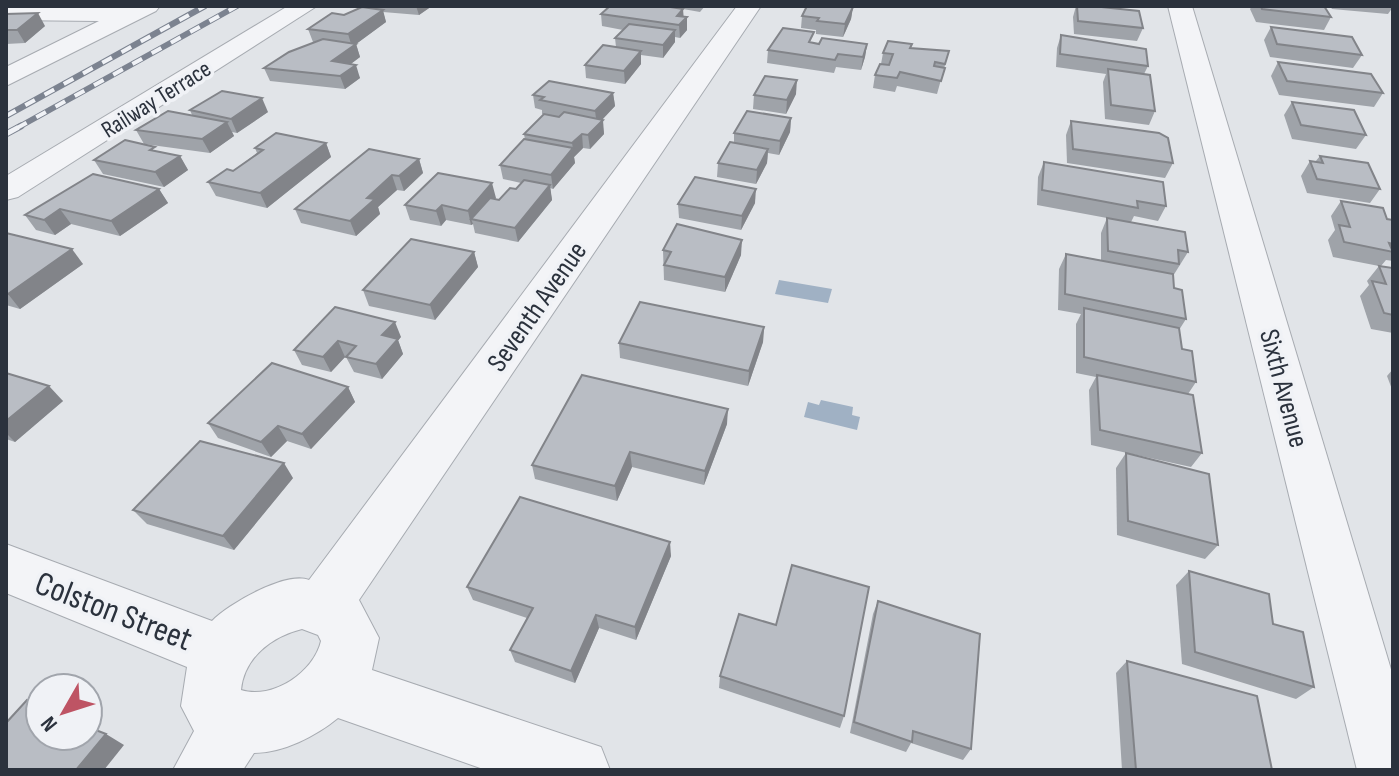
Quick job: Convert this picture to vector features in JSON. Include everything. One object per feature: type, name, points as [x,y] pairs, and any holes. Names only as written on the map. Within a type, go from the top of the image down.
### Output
[{"type":"street","name":"Railway Terrace","points":[[6,190],[305,6]]},
{"type":"street","name":"Seventh Avenue","points":[[323,606],[749,6]]},
{"type":"street","name":"Sixth Avenue","points":[[1180,6],[1389,770]]},
{"type":"street","points":[[6,13],[140,10]]},
{"type":"street","points":[[6,78],[140,10]]},
{"type":"street","name":"Colston Street","points":[[6,568],[222,653]]},
{"type":"street","points":[[303,603],[323,606],[339,615],[348,629],[352,646],[348,667],[337,688],[299,721],[276,731],[253,734],[219,750],[211,706],[213,671],[222,653],[238,633],[258,617],[280,607],[303,603]]},
{"type":"street","points":[[337,688],[578,770]]},
{"type":"water","points":[[779,280],[832,289],[828,303],[775,294]]},
{"type":"water","points":[[821,400],[853,407],[852,415],[860,417],[857,430],[804,417],[808,402],[819,405]]},
{"type":"building","points":[[610,6],[664,6],[683,9],[677,16],[687,17],[679,25],[601,14]]},
{"type":"building","points":[[807,6],[853,7],[845,24],[802,16]]},
{"type":"building","points":[[1077,6],[1139,11],[1143,28],[1078,21]]},
{"type":"building","points":[[1261,6],[1324,6],[1331,17],[1262,9]]},
{"type":"building","points":[[362,7],[383,10],[348,34],[308,29],[332,13],[344,15]]},
{"type":"building","points":[[38,13],[17,30],[6,30],[6,14]]},
{"type":"building","points":[[629,24],[675,30],[663,45],[615,38]]},
{"type":"building","points":[[1271,27],[1352,37],[1362,55],[1277,44]]},
{"type":"building","points":[[783,28],[814,32],[809,42],[819,44],[822,38],[867,44],[863,57],[838,54],[835,60],[768,50]]},
{"type":"building","points":[[1061,35],[1146,49],[1148,66],[1060,54]]},
{"type":"building","points":[[323,39],[356,44],[332,61],[356,65],[340,76],[264,68],[289,52]]},
{"type":"building","points":[[888,41],[912,44],[910,48],[949,51],[945,64],[935,62],[934,66],[945,68],[941,81],[900,72],[897,78],[875,75],[880,64],[889,65],[893,54],[883,53]]},
{"type":"building","points":[[603,45],[641,51],[624,71],[585,65]]},
{"type":"building","points":[[1278,62],[1371,74],[1383,93],[1287,81]]},
{"type":"building","points":[[1108,69],[1150,75],[1155,111],[1111,105]]},
{"type":"building","points":[[765,76],[797,80],[787,100],[754,95]]},
{"type":"building","points":[[549,81],[613,93],[595,111],[540,100],[544,97],[533,95]]},
{"type":"building","points":[[222,91],[262,98],[231,119],[190,110]]},
{"type":"building","points":[[1292,102],[1354,110],[1366,135],[1301,125]]},
{"type":"building","points":[[168,111],[227,122],[202,139],[136,130]]},
{"type":"building","points":[[747,111],[791,118],[780,141],[734,133]]},
{"type":"building","points":[[564,112],[603,120],[588,135],[582,134],[572,143],[524,134],[544,114],[559,117]]},
{"type":"building","points":[[1071,121],[1159,133],[1168,138],[1173,163],[1073,149]]},
{"type":"building","points":[[276,133],[326,143],[260,193],[208,182],[227,169],[233,171],[263,150],[255,148]]},
{"type":"building","points":[[524,139],[573,148],[551,175],[500,165]]},
{"type":"building","points":[[125,140],[155,147],[150,150],[180,156],[155,172],[94,160]]},
{"type":"building","points":[[730,142],[768,149],[757,170],[718,163]]},
{"type":"building","points":[[369,149],[419,159],[399,176],[392,175],[367,198],[375,199],[350,221],[295,209]]},
{"type":"building","points":[[1320,156],[1368,163],[1380,189],[1317,179],[1310,161],[1323,163]]},
{"type":"building","points":[[1044,162],[1163,182],[1166,206],[1137,201],[1138,208],[1042,190]]},
{"type":"building","points":[[438,173],[492,183],[468,211],[442,205],[436,211],[405,205]]},
{"type":"building","points":[[93,174],[159,189],[111,221],[60,209],[44,220],[25,215]]},
{"type":"building","points":[[695,177],[756,189],[742,216],[678,204]]},
{"type":"building","points":[[524,180],[550,185],[515,228],[471,219],[490,198],[499,200],[510,188],[516,189]]},
{"type":"building","points":[[1341,201],[1383,208],[1387,219],[1393,220],[1393,244],[1389,243],[1393,252],[1344,242],[1339,225],[1350,227]]},
{"type":"building","points":[[1107,218],[1185,232],[1188,252],[1178,250],[1179,264],[1108,251]]},
{"type":"building","points":[[677,224],[742,240],[725,277],[664,265],[671,252],[663,250]]},
{"type":"building","points":[[6,233],[72,249],[8,294]]},
{"type":"building","points":[[411,239],[474,252],[430,305],[363,290]]},
{"type":"building","points":[[1066,254],[1173,274],[1174,288],[1182,290],[1186,319],[1065,294]]},
{"type":"building","points":[[1379,266],[1393,268],[1393,315],[1384,313],[1372,281],[1386,284]]},
{"type":"building","points":[[640,302],[764,327],[749,371],[619,343]]},
{"type":"building","points":[[335,307],[395,322],[382,335],[398,339],[376,364],[346,357],[356,346],[338,341],[323,357],[294,350]]},
{"type":"building","points":[[1084,308],[1179,328],[1182,349],[1192,351],[1196,382],[1084,357]]},
{"type":"building","points":[[272,363],[348,387],[302,434],[278,426],[261,442],[208,423]]},
{"type":"building","points":[[6,373],[49,386],[6,421]]},
{"type":"building","points":[[582,375],[728,409],[705,471],[630,452],[615,486],[532,465]]},
{"type":"building","points":[[1097,375],[1193,395],[1202,453],[1100,430]]},
{"type":"building","points":[[200,441],[284,463],[223,536],[133,510]]},
{"type":"building","points":[[1126,453],[1209,474],[1218,545],[1128,521]]},
{"type":"building","points":[[520,497],[670,542],[635,627],[596,615],[571,671],[510,650],[533,608],[467,587]]},
{"type":"building","points":[[792,565],[869,587],[844,716],[720,676],[739,614],[776,625]]},
{"type":"building","points":[[1189,571],[1269,594],[1273,624],[1303,632],[1314,687],[1195,652]]},
{"type":"building","points":[[878,601],[980,634],[971,749],[913,731],[912,742],[854,722]]},
{"type":"building","points":[[1127,661],[1257,696],[1272,770],[1136,770]]},
{"type":"building","points":[[24,703],[24,752],[91,752],[76,770],[6,770],[6,723]]},
{"type":"railway","points":[[6,116],[205,6]]},
{"type":"railway","points":[[17,128],[237,6]]},
{"type":"railway","points":[[6,134],[21,126]]}]
